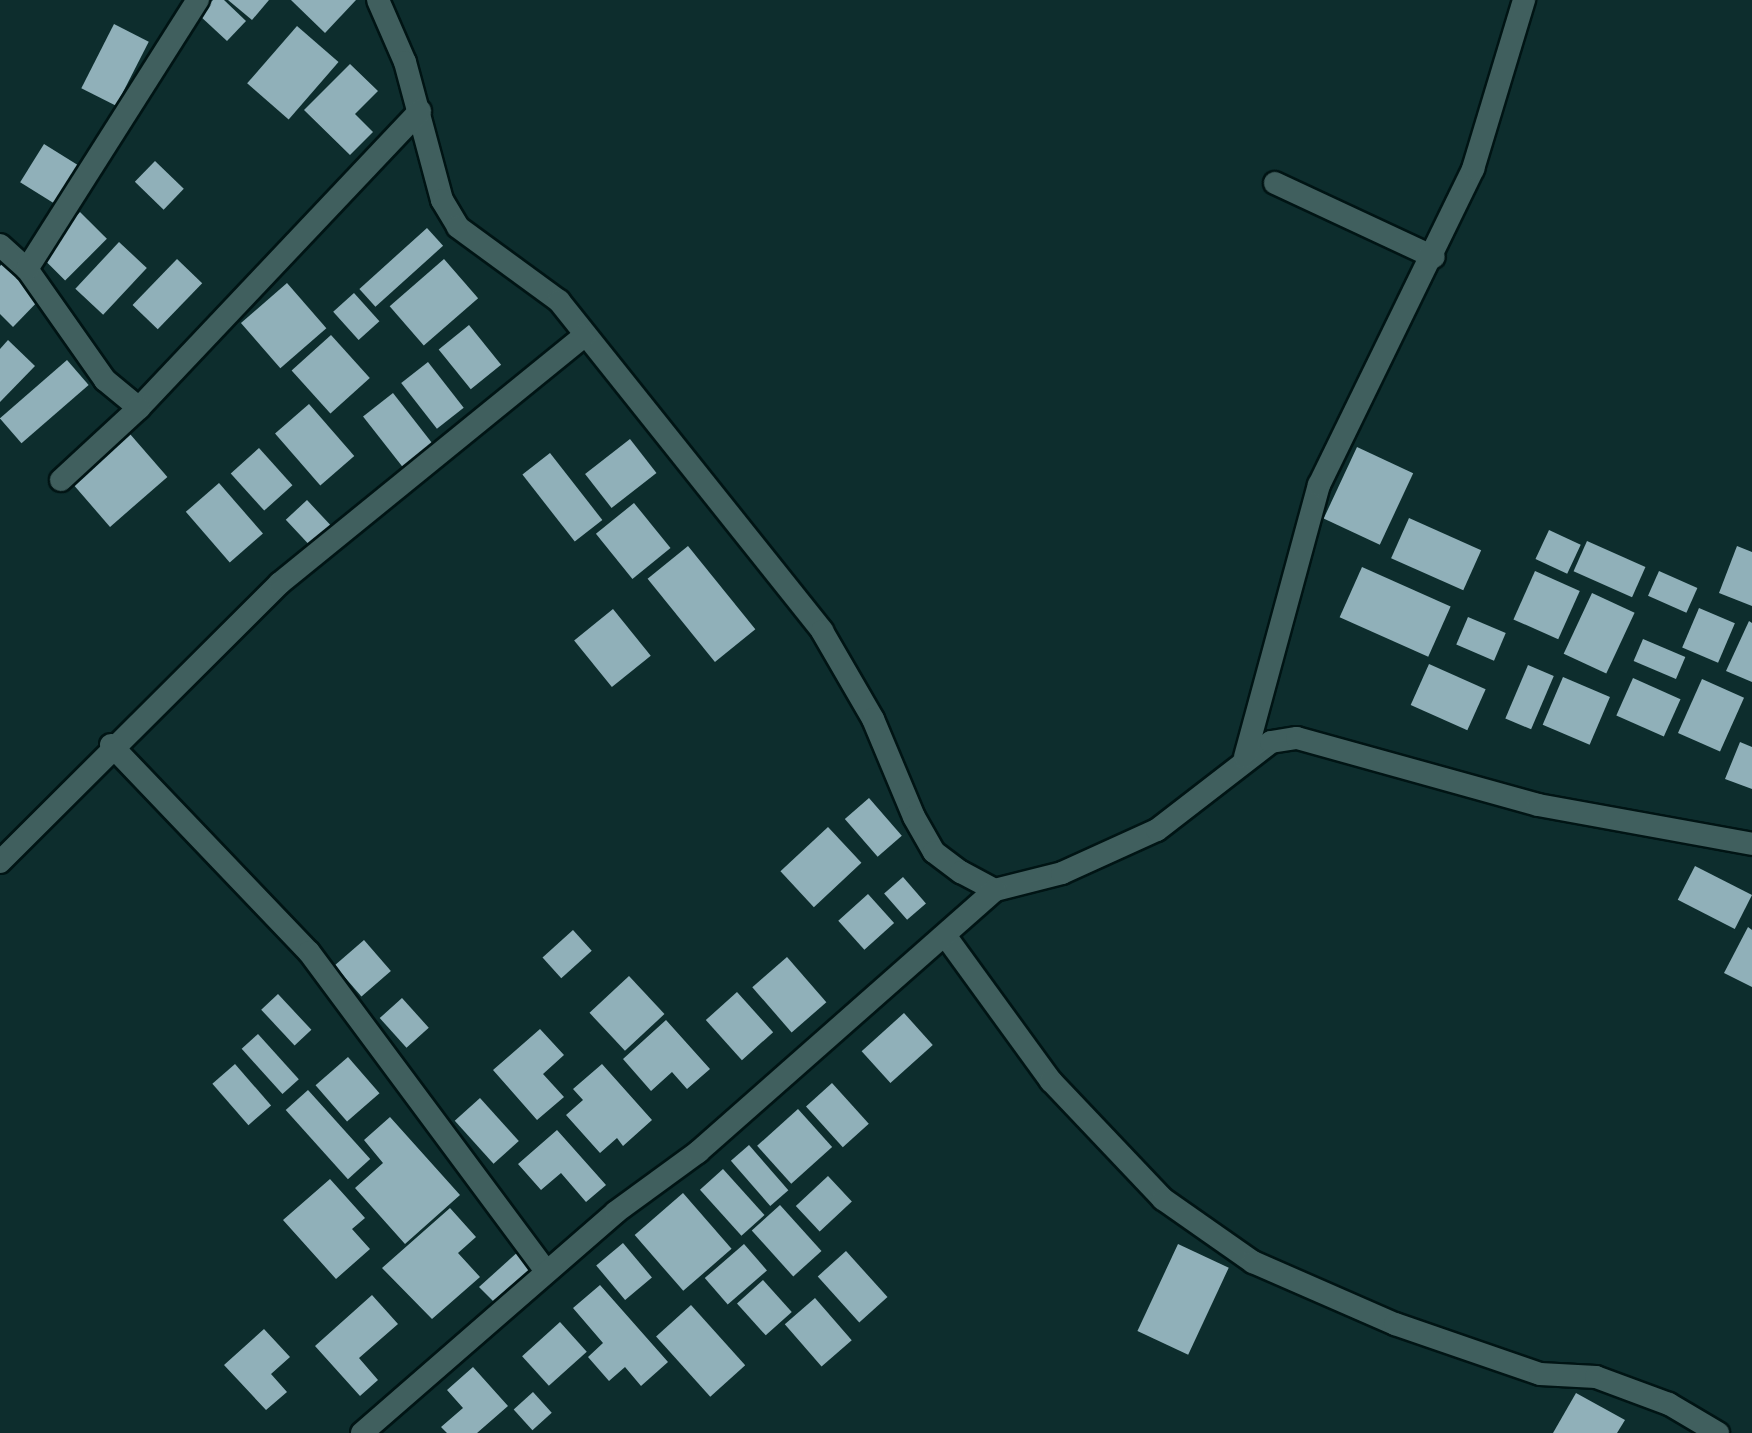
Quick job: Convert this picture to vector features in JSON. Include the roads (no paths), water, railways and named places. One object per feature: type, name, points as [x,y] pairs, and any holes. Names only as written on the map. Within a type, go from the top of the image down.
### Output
[{"type":"street","points":[[27,269],[198,0]]},
{"type":"street","points":[[378,0],[420,111],[442,200],[458,227],[559,301],[822,631],[934,852],[995,890]]},
{"type":"street","points":[[1245,757],[1319,485],[1434,257],[1473,169],[1524,0]]},
{"type":"street","points":[[61,480],[139,408],[420,111]]},
{"type":"street","points":[[1275,183],[1434,257]]},
{"type":"street","points":[[0,245],[27,269],[105,380],[139,408]]},
{"type":"street","points":[[0,862],[111,745],[280,583],[585,335]]},
{"type":"street","points":[[362,1433],[546,1271],[698,1152],[947,938],[995,890],[1062,873],[1157,830],[1245,757],[1297,738],[1511,799],[1752,844]]},
{"type":"street","points":[[111,745],[309,952],[546,1271]]},
{"type":"street","points":[[947,938],[1051,1081],[1163,1199],[1253,1262],[1395,1324],[1540,1374],[1596,1377],[1669,1404],[1718,1433]]}]
